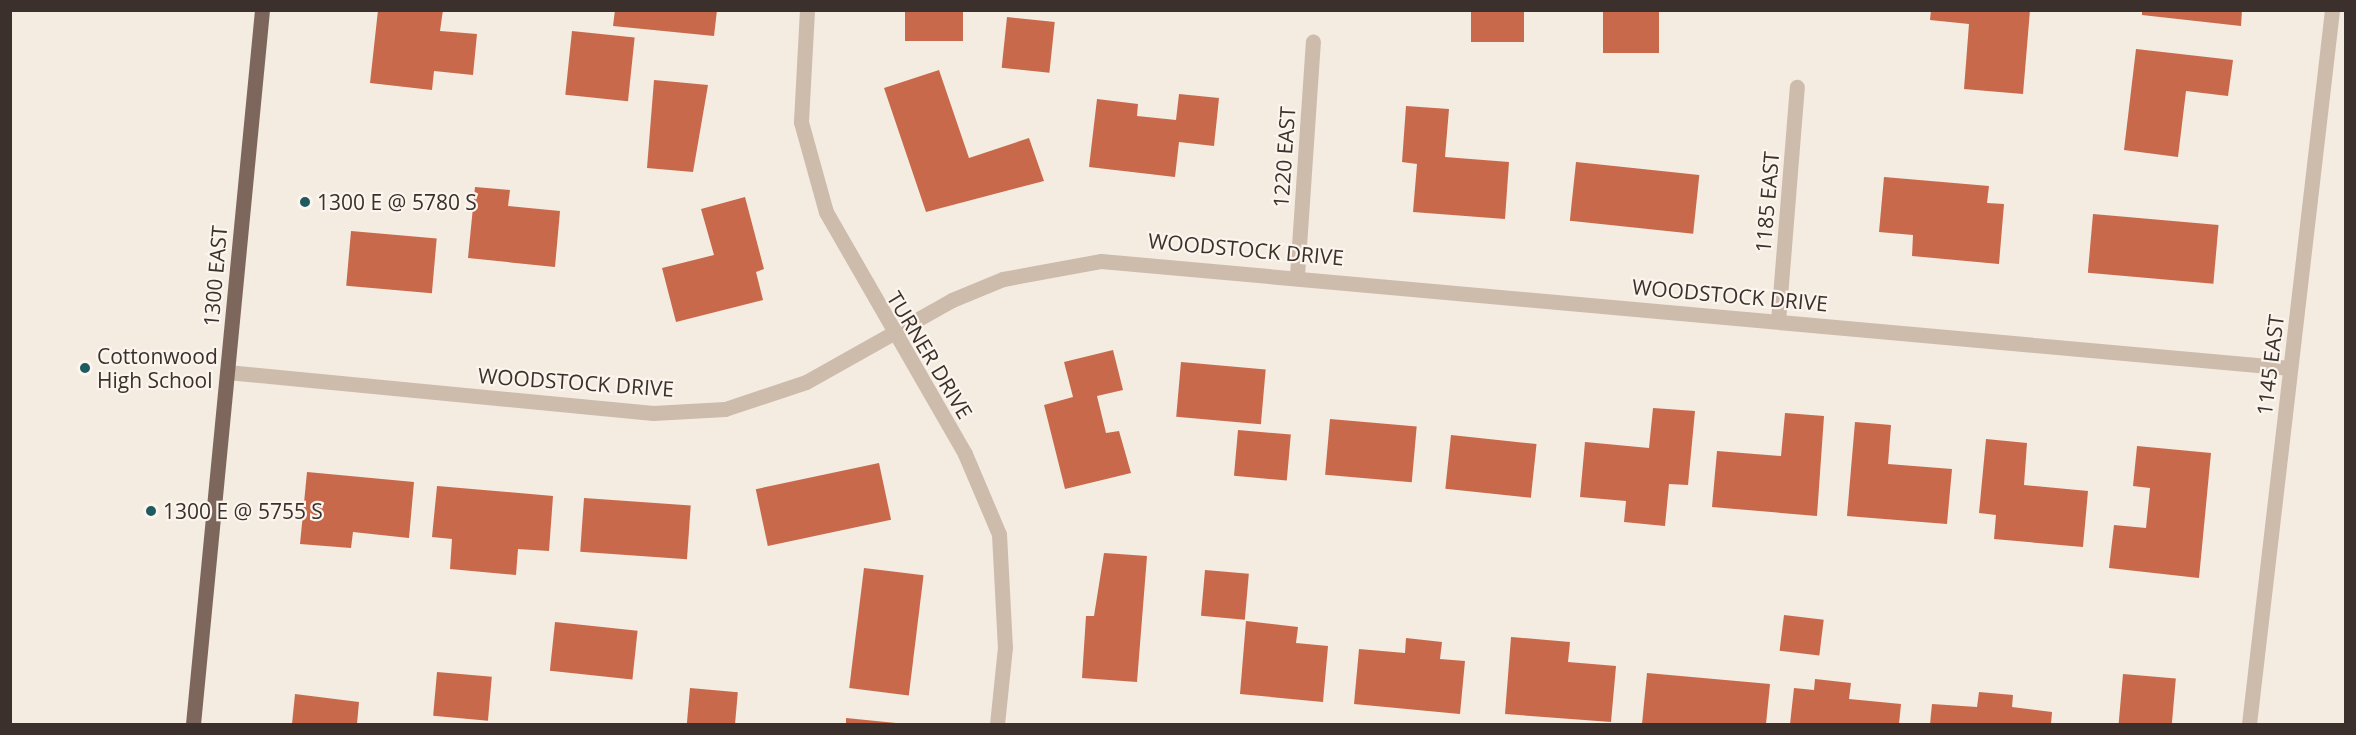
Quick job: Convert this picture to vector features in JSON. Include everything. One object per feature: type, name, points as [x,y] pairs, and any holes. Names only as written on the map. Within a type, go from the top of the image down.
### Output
[{"type":"main road","name":"1300 EAST","points":[[193,724],[262,10]]},
{"type":"street","name":"TURNER DRIVE","points":[[807,10],[801,122],[826,213],[894,336],[965,454],[999,534],[1005,647],[997,724]]},
{"type":"street","name":"1145 EAST","points":[[2249,724],[2332,10]]},
{"type":"street","name":"1220 EAST","points":[[1297,274],[1313,42]]},
{"type":"street","name":"1185 EAST","points":[[1778,321],[1797,87]]},
{"type":"street","name":"WOODSTOCK DRIVE","points":[[227,372],[653,412],[725,409],[806,382],[894,336],[952,300],[1003,279],[1054,267],[1149,261],[2290,368]]},
{"type":"building","points":[[378,10],[443,10],[440,31],[477,34],[473,75],[434,71],[432,90],[370,83]]},
{"type":"building","points":[[615,10],[717,10],[714,36],[613,26]]},
{"type":"building","points":[[905,10],[963,10],[963,41],[905,41]]},
{"type":"building","points":[[1471,10],[1524,10],[1524,42],[1471,42]]},
{"type":"building","points":[[1603,10],[1659,10],[1659,53],[1603,53]]},
{"type":"building","points":[[1931,10],[2030,10],[2023,94],[1964,89],[1969,24],[1930,20]]},
{"type":"building","points":[[2142,10],[2242,10],[2241,26],[2142,15]]},
{"type":"building","points":[[1007,17],[1055,22],[1049,73],[1002,68]]},
{"type":"building","points":[[572,31],[635,38],[628,101],[565,95]]},
{"type":"building","points":[[2136,49],[2233,60],[2228,96],[2186,91],[2178,157],[2124,150]]},
{"type":"building","points":[[939,70],[969,158],[1029,138],[1044,181],[926,212],[884,88]]},
{"type":"building","points":[[654,80],[708,85],[693,172],[647,168]]},
{"type":"building","points":[[1179,94],[1219,98],[1214,146],[1179,142],[1175,177],[1089,167],[1097,99],[1138,104],[1137,116],[1176,120]]},
{"type":"building","points":[[1406,106],[1449,109],[1445,157],[1509,162],[1505,219],[1413,212],[1417,164],[1402,162]]},
{"type":"building","points":[[1576,162],[1699,175],[1693,234],[1570,221]]},
{"type":"building","points":[[1884,177],[1989,186],[1987,203],[2004,204],[1999,264],[1912,256],[1913,235],[1879,232]]},
{"type":"building","points":[[475,187],[510,190],[508,206],[560,211],[555,267],[468,258]]},
{"type":"building","points":[[745,197],[764,269],[756,272],[763,300],[676,322],[662,268],[714,255],[701,209]]},
{"type":"building","points":[[2093,214],[2219,225],[2213,284],[2088,273]]},
{"type":"building","points":[[351,231],[437,238],[432,293],[346,286]]},
{"type":"building","points":[[1113,350],[1123,390],[1097,396],[1106,433],[1119,431],[1131,473],[1065,489],[1044,405],[1073,397],[1064,362]]},
{"type":"building","points":[[1181,362],[1266,369],[1261,424],[1176,417]]},
{"type":"building","points":[[1653,408],[1695,411],[1688,485],[1669,484],[1665,526],[1624,522],[1626,501],[1580,497],[1585,442],[1649,448]]},
{"type":"building","points":[[1785,413],[1824,416],[1817,516],[1712,507],[1717,451],[1781,456]]},
{"type":"building","points":[[1330,419],[1417,427],[1412,482],[1325,475]]},
{"type":"building","points":[[1855,422],[1891,425],[1888,464],[1952,469],[1947,524],[1847,516]]},
{"type":"building","points":[[1238,430],[1291,435],[1287,480],[1234,476]]},
{"type":"building","points":[[1451,435],[1537,444],[1531,498],[1445,489]]},
{"type":"building","points":[[1986,439],[2027,443],[2024,485],[2088,491],[2083,547],[1994,539],[1996,515],[1979,513]]},
{"type":"building","points":[[2137,446],[2211,453],[2199,578],[2109,568],[2114,525],[2146,528],[2150,488],[2133,486]]},
{"type":"building","points":[[879,463],[891,520],[768,546],[756,489]]},
{"type":"building","points":[[307,472],[414,482],[409,538],[353,532],[351,548],[300,544]]},
{"type":"building","points":[[437,486],[553,496],[549,551],[518,549],[516,575],[450,569],[452,539],[432,537]]},
{"type":"building","points":[[584,498],[691,505],[687,559],[580,552]]},
{"type":"building","points":[[1104,553],[1147,556],[1137,682],[1082,678],[1086,616],[1094,616]]},
{"type":"building","points":[[864,568],[924,575],[909,695],[849,688]]},
{"type":"building","points":[[1205,570],[1249,574],[1245,620],[1201,616]]},
{"type":"building","points":[[1784,615],[1824,620],[1819,656],[1780,651]]},
{"type":"building","points":[[1246,621],[1298,627],[1296,643],[1328,646],[1323,702],[1240,694]]},
{"type":"building","points":[[555,622],[638,631],[632,679],[550,671]]},
{"type":"building","points":[[1511,637],[1570,642],[1568,662],[1616,666],[1611,722],[1505,714]]},
{"type":"building","points":[[1406,638],[1442,642],[1440,659],[1465,661],[1460,714],[1354,704],[1359,649],[1405,653]]},
{"type":"building","points":[[437,672],[492,677],[488,721],[433,716]]},
{"type":"building","points":[[1647,673],[1770,684],[1766,724],[1642,724]]},
{"type":"building","points":[[2123,674],[2176,679],[2172,724],[2119,724]]},
{"type":"building","points":[[1815,679],[1851,683],[1849,699],[1901,704],[1899,724],[1790,724],[1794,688],[1814,690]]},
{"type":"building","points":[[690,688],[738,692],[735,724],[687,724]]},
{"type":"building","points":[[1979,692],[2013,695],[2012,707],[2052,712],[2051,724],[1930,724],[1932,704],[1977,707]]},
{"type":"building","points":[[295,694],[359,702],[357,724],[292,724]]},
{"type":"building","points":[[846,718],[896,723],[896,724],[846,724]]},
{"type":"place","name":"1300 E @ 5780 S","points":[[305,202]]},
{"type":"place","name":"Cottonwood High School","points":[[85,368]]},
{"type":"place","name":"1300 E @ 5755 S","points":[[151,511]]}]
